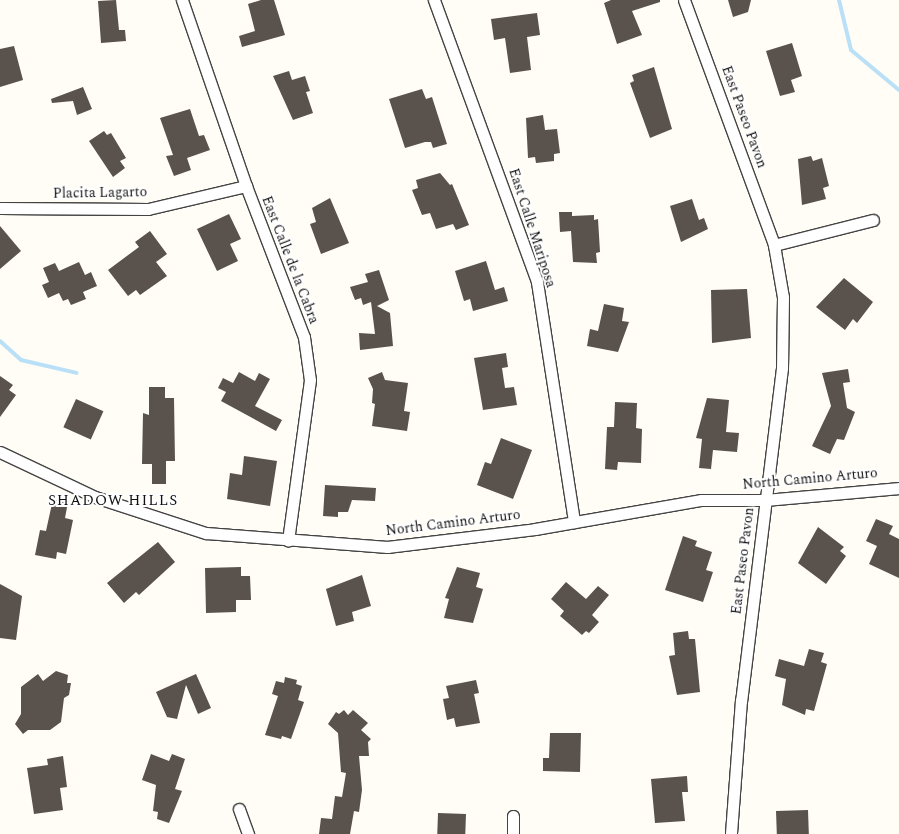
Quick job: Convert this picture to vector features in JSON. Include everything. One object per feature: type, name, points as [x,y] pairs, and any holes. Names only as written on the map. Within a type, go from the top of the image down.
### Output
[{"type":"street","name":"East Calle de la Cabra","points":[[182,0],[246,186],[304,337],[310,380],[288,540]]},
{"type":"street","name":"East Calle Mariposa","points":[[434,0],[537,282],[574,522]]},
{"type":"street","name":"East Paseo Pavon","points":[[684,0],[774,245],[783,297],[782,368],[741,700],[731,834]]},
{"type":"street","name":"Placita Lagarto","points":[[0,208],[148,209],[246,186]]},
{"type":"street","points":[[774,245],[873,220]]},
{"type":"street","name":"North Camino Arturo","points":[[0,454],[95,497],[206,533],[387,547],[574,522],[701,500],[765,500],[899,488]]},
{"type":"street","points":[[239,809],[248,834]]},
{"type":"street","points":[[513,816],[513,834]]},
{"type":"building","points":[[116,0],[119,30],[125,30],[126,41],[101,43],[98,1]]},
{"type":"building","points":[[261,0],[274,0],[285,35],[242,47],[239,36],[255,31],[248,4]]},
{"type":"building","points":[[611,0],[660,0],[660,2],[632,11],[642,35],[617,44],[604,3]]},
{"type":"building","points":[[728,0],[751,0],[748,12],[733,17]]},
{"type":"building","points":[[537,13],[540,35],[527,37],[531,70],[510,73],[505,38],[494,40],[491,19]]},
{"type":"building","points":[[792,43],[802,76],[791,80],[795,92],[780,96],[766,51]]},
{"type":"building","points":[[14,46],[23,80],[0,87],[0,49]]},
{"type":"building","points":[[654,67],[672,129],[650,138],[630,83],[634,81],[632,75]]},
{"type":"building","points":[[289,71],[292,80],[305,76],[310,91],[306,92],[313,113],[293,120],[273,76]]},
{"type":"building","points":[[83,87],[92,109],[77,115],[73,101],[52,103],[51,99]]},
{"type":"building","points":[[422,89],[426,99],[432,97],[447,144],[433,148],[431,142],[425,142],[405,148],[389,99]]},
{"type":"building","points":[[190,109],[199,136],[204,135],[210,150],[187,158],[191,170],[174,176],[166,156],[173,155],[160,118]]},
{"type":"building","points":[[543,115],[545,130],[557,129],[560,153],[554,154],[554,161],[536,163],[535,157],[528,158],[526,118]]},
{"type":"building","points":[[104,131],[107,135],[111,133],[126,158],[120,161],[125,168],[113,177],[89,141]]},
{"type":"building","points":[[811,156],[813,161],[822,158],[829,186],[823,188],[826,199],[802,205],[798,159]]},
{"type":"building","points":[[440,173],[450,185],[452,184],[469,225],[456,230],[453,224],[436,229],[430,213],[422,215],[412,190],[418,188],[416,180]]},
{"type":"building","points":[[330,198],[349,243],[321,254],[310,224],[316,222],[312,208]]},
{"type":"building","points":[[692,199],[699,220],[704,218],[708,229],[681,242],[670,206]]},
{"type":"building","points":[[559,212],[572,212],[572,216],[594,215],[594,220],[598,219],[600,252],[596,253],[597,263],[573,262],[571,231],[560,232]]},
{"type":"building","points":[[229,214],[241,239],[230,244],[238,261],[217,271],[197,229]]},
{"type":"building","points":[[0,226],[21,251],[0,269]]},
{"type":"building","points":[[150,231],[167,254],[156,262],[167,276],[140,295],[136,290],[128,296],[108,270],[139,247],[135,242]]},
{"type":"building","points":[[486,261],[495,290],[504,287],[508,301],[473,311],[470,299],[464,301],[455,271]]},
{"type":"building","points":[[79,262],[85,275],[91,272],[97,286],[83,292],[86,299],[71,305],[68,299],[63,301],[59,293],[48,298],[42,285],[49,282],[43,268],[55,263],[59,271]]},
{"type":"building","points":[[379,270],[389,300],[377,306],[390,313],[393,346],[360,350],[359,333],[375,334],[371,302],[363,305],[361,298],[355,300],[350,287],[368,282],[365,274]]},
{"type":"building","points":[[844,278],[873,302],[857,323],[853,319],[845,330],[816,307]]},
{"type":"building","points":[[747,289],[751,338],[712,343],[711,290]]},
{"type":"building","points":[[604,304],[624,308],[622,321],[629,322],[618,352],[587,346],[590,329],[598,331]]},
{"type":"building","points":[[506,353],[508,367],[502,368],[505,388],[514,387],[517,405],[483,410],[474,358]]},
{"type":"building","points":[[848,369],[850,382],[843,383],[847,408],[855,412],[844,440],[837,439],[830,454],[812,446],[831,406],[822,373]]},
{"type":"building","points":[[239,372],[255,381],[259,373],[270,379],[255,406],[282,420],[276,431],[221,401],[226,392],[218,388],[223,378],[233,383]]},
{"type":"building","points":[[382,372],[385,380],[408,383],[404,411],[410,412],[407,431],[372,426],[375,404],[372,403],[373,389],[368,378]]},
{"type":"building","points":[[0,376],[13,385],[9,390],[16,395],[0,417]]},
{"type":"building","points":[[149,387],[165,387],[165,398],[174,398],[175,461],[166,461],[166,484],[152,484],[152,464],[142,464],[143,413],[149,415]]},
{"type":"building","points":[[707,398],[729,400],[726,432],[739,433],[737,452],[713,450],[711,469],[699,468],[702,439],[696,438]]},
{"type":"building","points":[[76,399],[103,411],[91,440],[63,427]]},
{"type":"building","points":[[615,402],[637,403],[636,428],[642,429],[641,463],[618,462],[617,470],[605,469],[607,427],[614,427]]},
{"type":"building","points":[[501,438],[532,450],[513,499],[477,485],[485,462],[491,464]]},
{"type":"building","points":[[244,456],[277,461],[270,506],[227,499],[230,473],[242,475]]},
{"type":"building","points":[[325,485],[376,488],[375,501],[352,500],[348,512],[338,512],[338,517],[323,516]]},
{"type":"building","points":[[53,499],[68,502],[65,518],[73,520],[66,554],[57,552],[56,559],[35,555],[40,530],[46,531]]},
{"type":"building","points":[[876,519],[893,526],[889,534],[899,539],[899,578],[869,564],[877,546],[866,541]]},
{"type":"building","points":[[818,527],[844,547],[840,551],[846,556],[826,584],[798,563]]},
{"type":"building","points":[[683,536],[697,541],[695,546],[712,552],[706,570],[713,572],[703,602],[665,590]]},
{"type":"building","points":[[158,542],[175,562],[139,595],[136,592],[124,603],[107,583]]},
{"type":"building","points":[[241,567],[241,576],[250,576],[251,600],[236,600],[236,612],[206,613],[205,568]]},
{"type":"building","points":[[457,567],[480,573],[476,587],[483,589],[473,623],[444,618],[449,599],[445,598]]},
{"type":"building","points":[[362,575],[371,606],[352,612],[354,621],[336,626],[326,589]]},
{"type":"building","points":[[566,582],[586,599],[598,586],[609,595],[592,615],[599,622],[589,633],[586,631],[582,635],[560,616],[564,611],[551,599]]},
{"type":"building","points":[[0,584],[22,596],[16,640],[0,638]]},
{"type":"building","points":[[688,631],[689,639],[695,639],[700,692],[677,695],[669,656],[675,655],[673,633]]},
{"type":"building","points":[[809,649],[824,653],[821,662],[827,664],[814,711],[806,709],[805,715],[782,705],[786,679],[775,676],[779,659],[804,666]]},
{"type":"building","points":[[56,671],[68,675],[67,683],[71,683],[69,695],[64,698],[61,722],[50,730],[28,730],[23,734],[15,724],[21,714],[21,687],[38,674],[43,681]]},
{"type":"building","points":[[196,674],[211,708],[198,714],[186,685],[177,719],[167,717],[156,692]]},
{"type":"building","points":[[285,677],[297,680],[296,684],[302,686],[298,700],[304,702],[291,739],[282,736],[281,739],[265,735],[278,696],[272,694],[276,681],[284,683]]},
{"type":"building","points":[[476,680],[479,693],[474,694],[480,723],[456,727],[454,718],[447,720],[443,699],[449,698],[446,686]]},
{"type":"building","points":[[344,710],[348,715],[353,710],[368,723],[361,730],[371,739],[368,742],[369,756],[359,756],[362,790],[359,812],[354,811],[350,834],[319,834],[321,818],[332,819],[335,796],[342,797],[346,773],[341,772],[338,733],[328,724],[336,712],[339,714]]},
{"type":"building","points":[[550,733],[581,733],[580,772],[543,771],[543,758],[549,758]]},
{"type":"building","points":[[151,754],[169,761],[172,754],[185,759],[175,789],[182,791],[169,823],[157,819],[158,812],[153,811],[156,785],[142,780]]},
{"type":"building","points":[[63,756],[67,787],[60,788],[63,810],[34,814],[27,768],[48,765],[47,759]]},
{"type":"building","points":[[687,776],[688,792],[682,792],[685,821],[655,823],[651,779]]},
{"type":"building","points":[[808,810],[809,834],[777,834],[776,811]]},
{"type":"building","points":[[438,813],[466,814],[465,834],[437,834]]},
{"type":"waterway","points":[[839,0],[851,50],[899,90]]},
{"type":"waterway","points":[[0,341],[21,360],[77,373]]},
{"type":"district","name":"SHADOW HILLS","points":[[113,501]]}]
